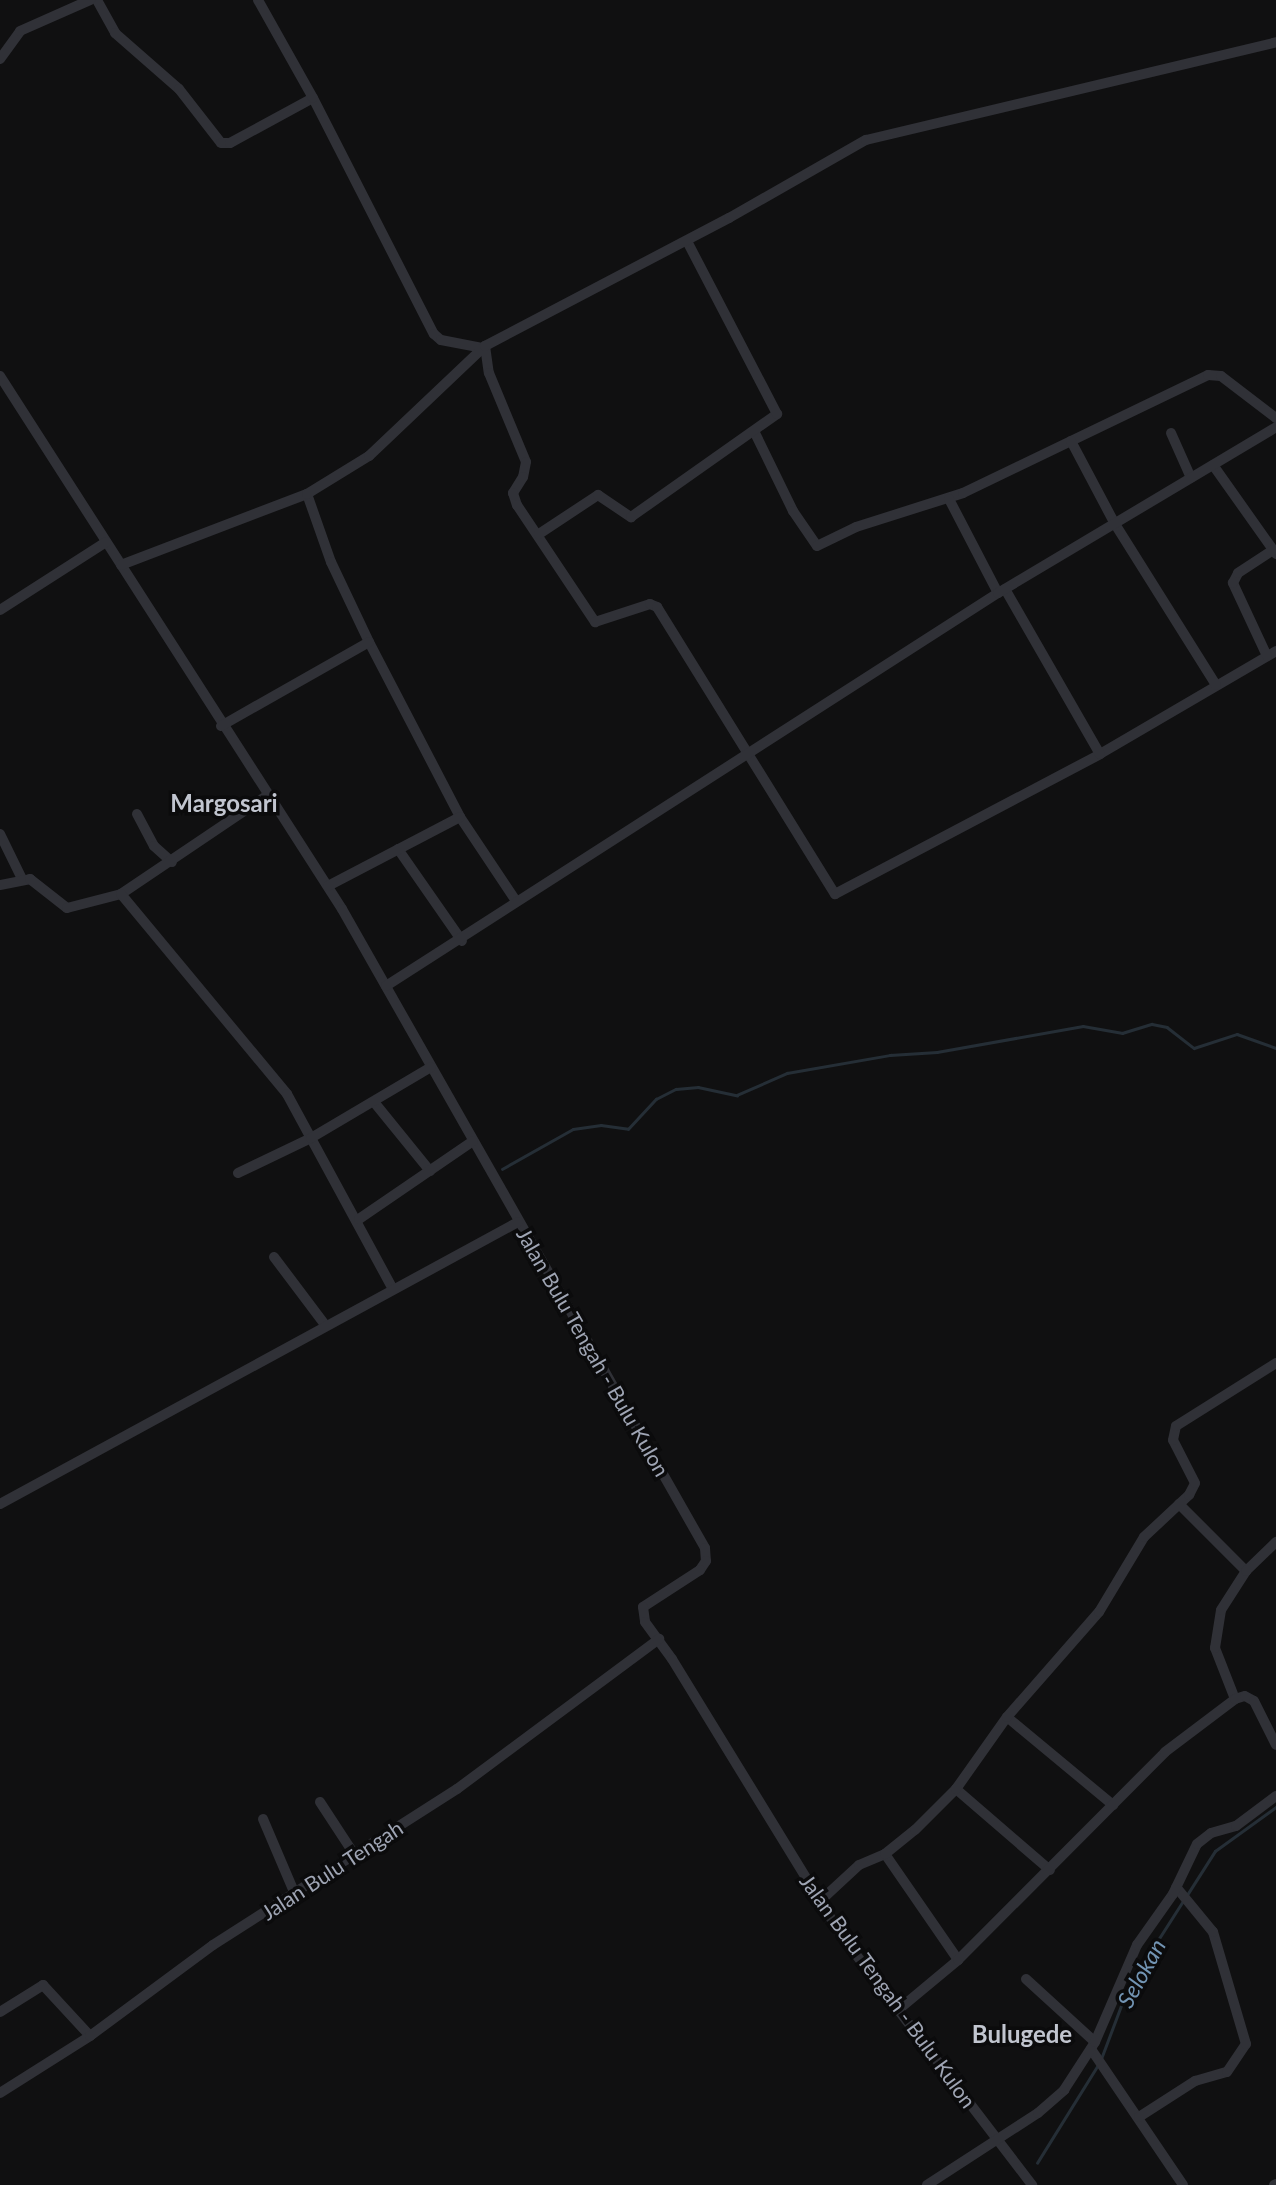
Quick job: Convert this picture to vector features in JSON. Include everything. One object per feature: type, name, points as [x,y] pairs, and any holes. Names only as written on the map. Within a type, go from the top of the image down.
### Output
[{"type":"street","points":[[0,59],[20,31],[90,0]]},
{"type":"street","points":[[97,0],[115,33],[179,89],[221,143],[230,143],[313,98]]},
{"type":"street","points":[[258,0],[313,98],[434,334],[441,341],[484,347]]},
{"type":"street","points":[[121,565],[307,494],[369,456],[484,347],[687,241],[872,138],[1008,109],[1276,42]]},
{"type":"street","points":[[539,534],[598,495],[631,517],[755,433],[776,411],[687,241]]},
{"type":"street","points":[[484,347],[489,373],[526,462],[514,499],[595,622],[650,604],[657,607],[837,895],[1100,754],[1272,653],[1233,583],[1238,573],[1275,552],[1213,465]]},
{"type":"street","points":[[755,433],[788,500],[817,546],[856,527],[949,499],[1212,374],[1221,376],[1276,418]]},
{"type":"street","name":"Jalan Bulu Tengah - Bulu Kulon","points":[[0,376],[222,726],[328,886],[705,1548],[706,1561],[699,1570],[643,1607],[645,1622],[659,1639],[819,1902],[1032,2185]]},
{"type":"street","points":[[386,986],[462,941],[516,901],[1002,591],[1276,427]]},
{"type":"street","points":[[1171,433],[1191,478]]},
{"type":"street","points":[[1070,441],[1115,524],[1216,685]]},
{"type":"street","points":[[307,494],[331,562],[369,642],[460,817],[516,901]]},
{"type":"street","points":[[949,499],[1100,754]]},
{"type":"street","points":[[0,610],[106,542]]},
{"type":"street","points":[[222,726],[369,642]]},
{"type":"street","points":[[0,885],[22,879],[34,881],[67,908],[121,894],[268,795]]},
{"type":"street","points":[[136,814],[154,846],[172,862]]},
{"type":"street","points":[[328,886],[460,817]]},
{"type":"street","points":[[0,834],[22,879]]},
{"type":"street","points":[[398,849],[462,941]]},
{"type":"street","points":[[121,894],[287,1094],[359,1219],[393,1289]]},
{"type":"street","points":[[238,1173],[311,1138],[431,1067]]},
{"type":"street","points":[[374,1102],[430,1171]]},
{"type":"street","points":[[359,1219],[473,1141]]},
{"type":"street","points":[[0,1504],[518,1222]]},
{"type":"street","points":[[274,1257],[326,1326]]},
{"type":"street","points":[[819,1902],[859,1865],[885,1854],[956,1789],[1007,1717],[1095,1616],[1144,1537],[1179,1504],[1195,1482],[1173,1440],[1173,1430],[1276,1363]]},
{"type":"street","points":[[1179,1504],[1246,1571]]},
{"type":"street","points":[[1235,1699],[1218,1662],[1216,1634],[1225,1601],[1246,1571],[1276,1542]]},
{"type":"street","name":"Jalan Bulu Tengah","points":[[0,2093],[90,2036],[213,1945],[457,1790],[659,1639]]},
{"type":"street","points":[[898,2010],[958,1960],[1050,1871],[1165,1752],[1235,1699],[1245,1696],[1254,1701],[1276,1745]]},
{"type":"street","points":[[1007,1717],[1113,1805]]},
{"type":"street","points":[[956,1789],[1050,1871]]},
{"type":"street","points":[[927,2185],[1057,2097],[1093,2045],[1137,1945],[1178,1888],[1203,1837],[1236,1826],[1276,1796]]},
{"type":"street","points":[[320,1802],[354,1854]]},
{"type":"street","points":[[263,1819],[295,1895]]},
{"type":"street","points":[[885,1854],[958,1960]]},
{"type":"street","points":[[1139,2117],[1195,2081],[1227,2072],[1246,2044],[1213,1932],[1178,1888]]},
{"type":"street","points":[[1026,1979],[1093,2045],[1101,2062],[1183,2185]]},
{"type":"street","points":[[0,2012],[43,1985],[90,2036]]},
{"type":"waterway","points":[[502,1169],[573,1129],[601,1125],[628,1129],[656,1099],[676,1089],[698,1087],[737,1095],[787,1073],[890,1055],[937,1052],[1083,1026],[1122,1033],[1152,1024],[1167,1027],[1194,1048],[1237,1034],[1276,1048]]},
{"type":"waterway","name":"Selokan","points":[[1187,1895],[1215,1851],[1276,1807]]},
{"type":"waterway","name":"Selokan","points":[[1101,2059],[1128,1987],[1183,1901]]},
{"type":"waterway","name":"Selokan","points":[[1037,2163],[1098,2065]]},
{"type":"district","name":"Margosari","points":[[224,803]]},
{"type":"district","name":"Bulugede","points":[[1022,2034]]}]
